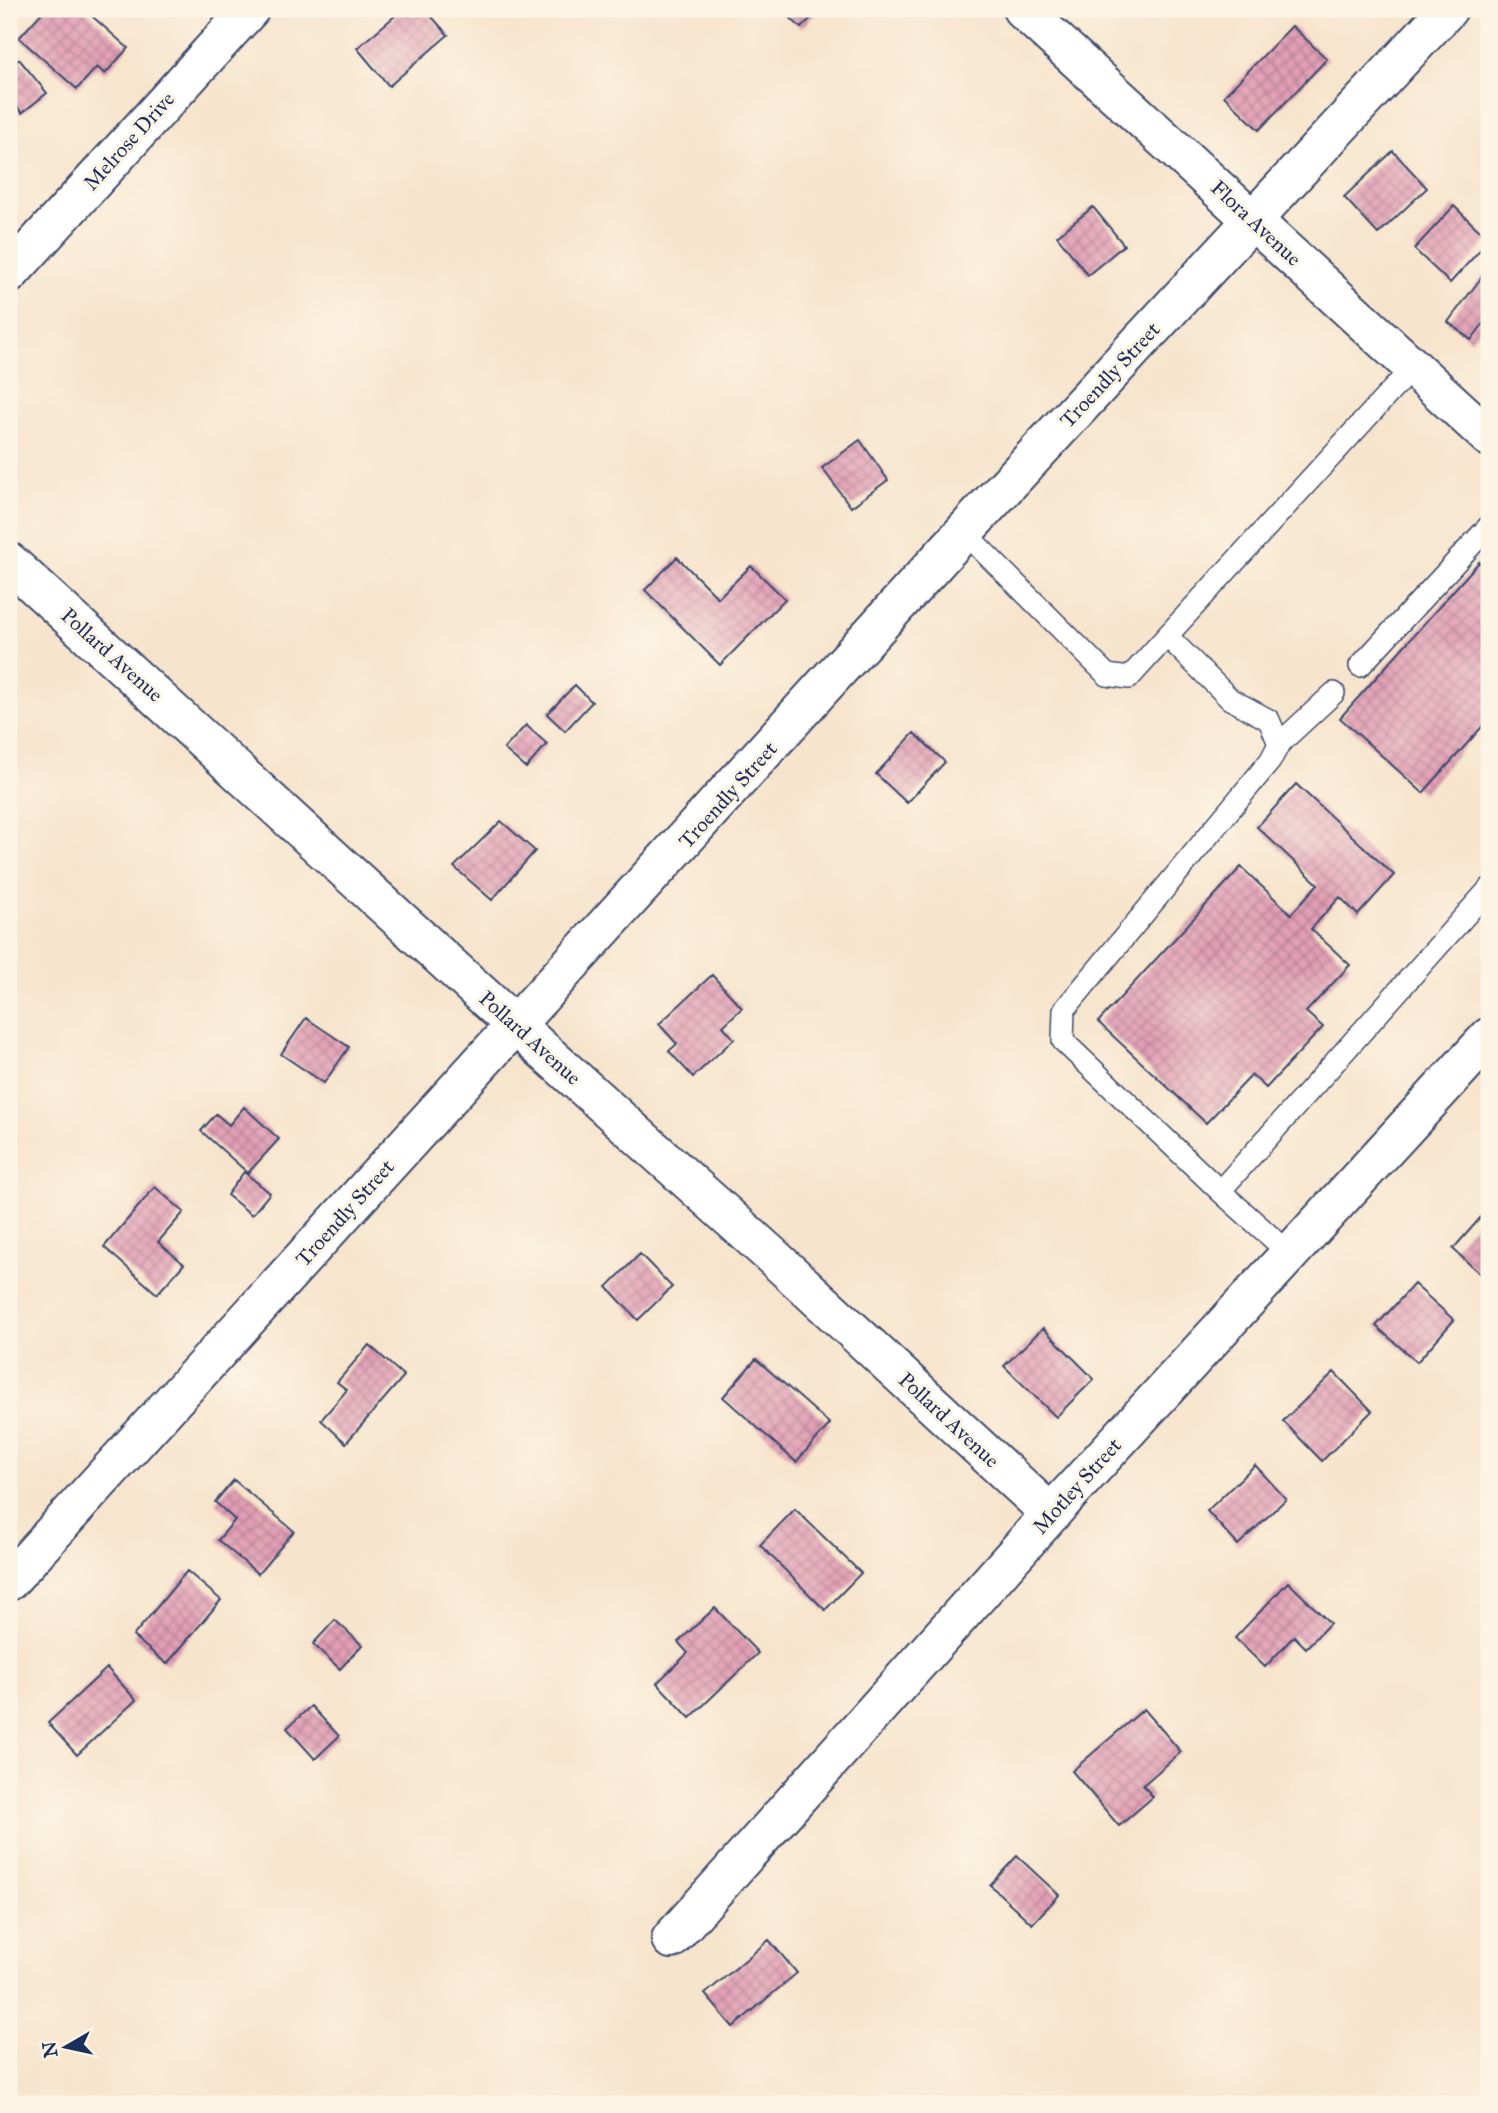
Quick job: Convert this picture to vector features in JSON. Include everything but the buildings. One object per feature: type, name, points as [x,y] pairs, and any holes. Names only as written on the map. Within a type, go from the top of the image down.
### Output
[{"type":"street","name":"Melrose Drive","points":[[9,274],[250,9]]},
{"type":"street","name":"Flora Avenue","points":[[1023,9],[1489,437]]},
{"type":"street","name":"Troendly Street","points":[[9,1581],[964,532],[1448,9]]},
{"type":"street","name":"Pollard Avenue","points":[[9,562],[516,1026],[771,1255],[1051,1514]]},
{"type":"street","name":"Motley Street","points":[[671,1939],[1051,1514],[1489,1037]]},
{"type":"lane","points":[[964,532],[1107,675],[1129,678],[1413,367]]},
{"type":"lane","points":[[1360,666],[1489,526]]},
{"type":"lane","points":[[1167,636],[1230,699],[1269,720],[1279,744]]},
{"type":"lane","points":[[1290,1254],[1063,1041],[1064,1010],[1270,761],[1279,744],[1334,693]]},
{"type":"lane","points":[[1220,1191],[1489,889]]}]
